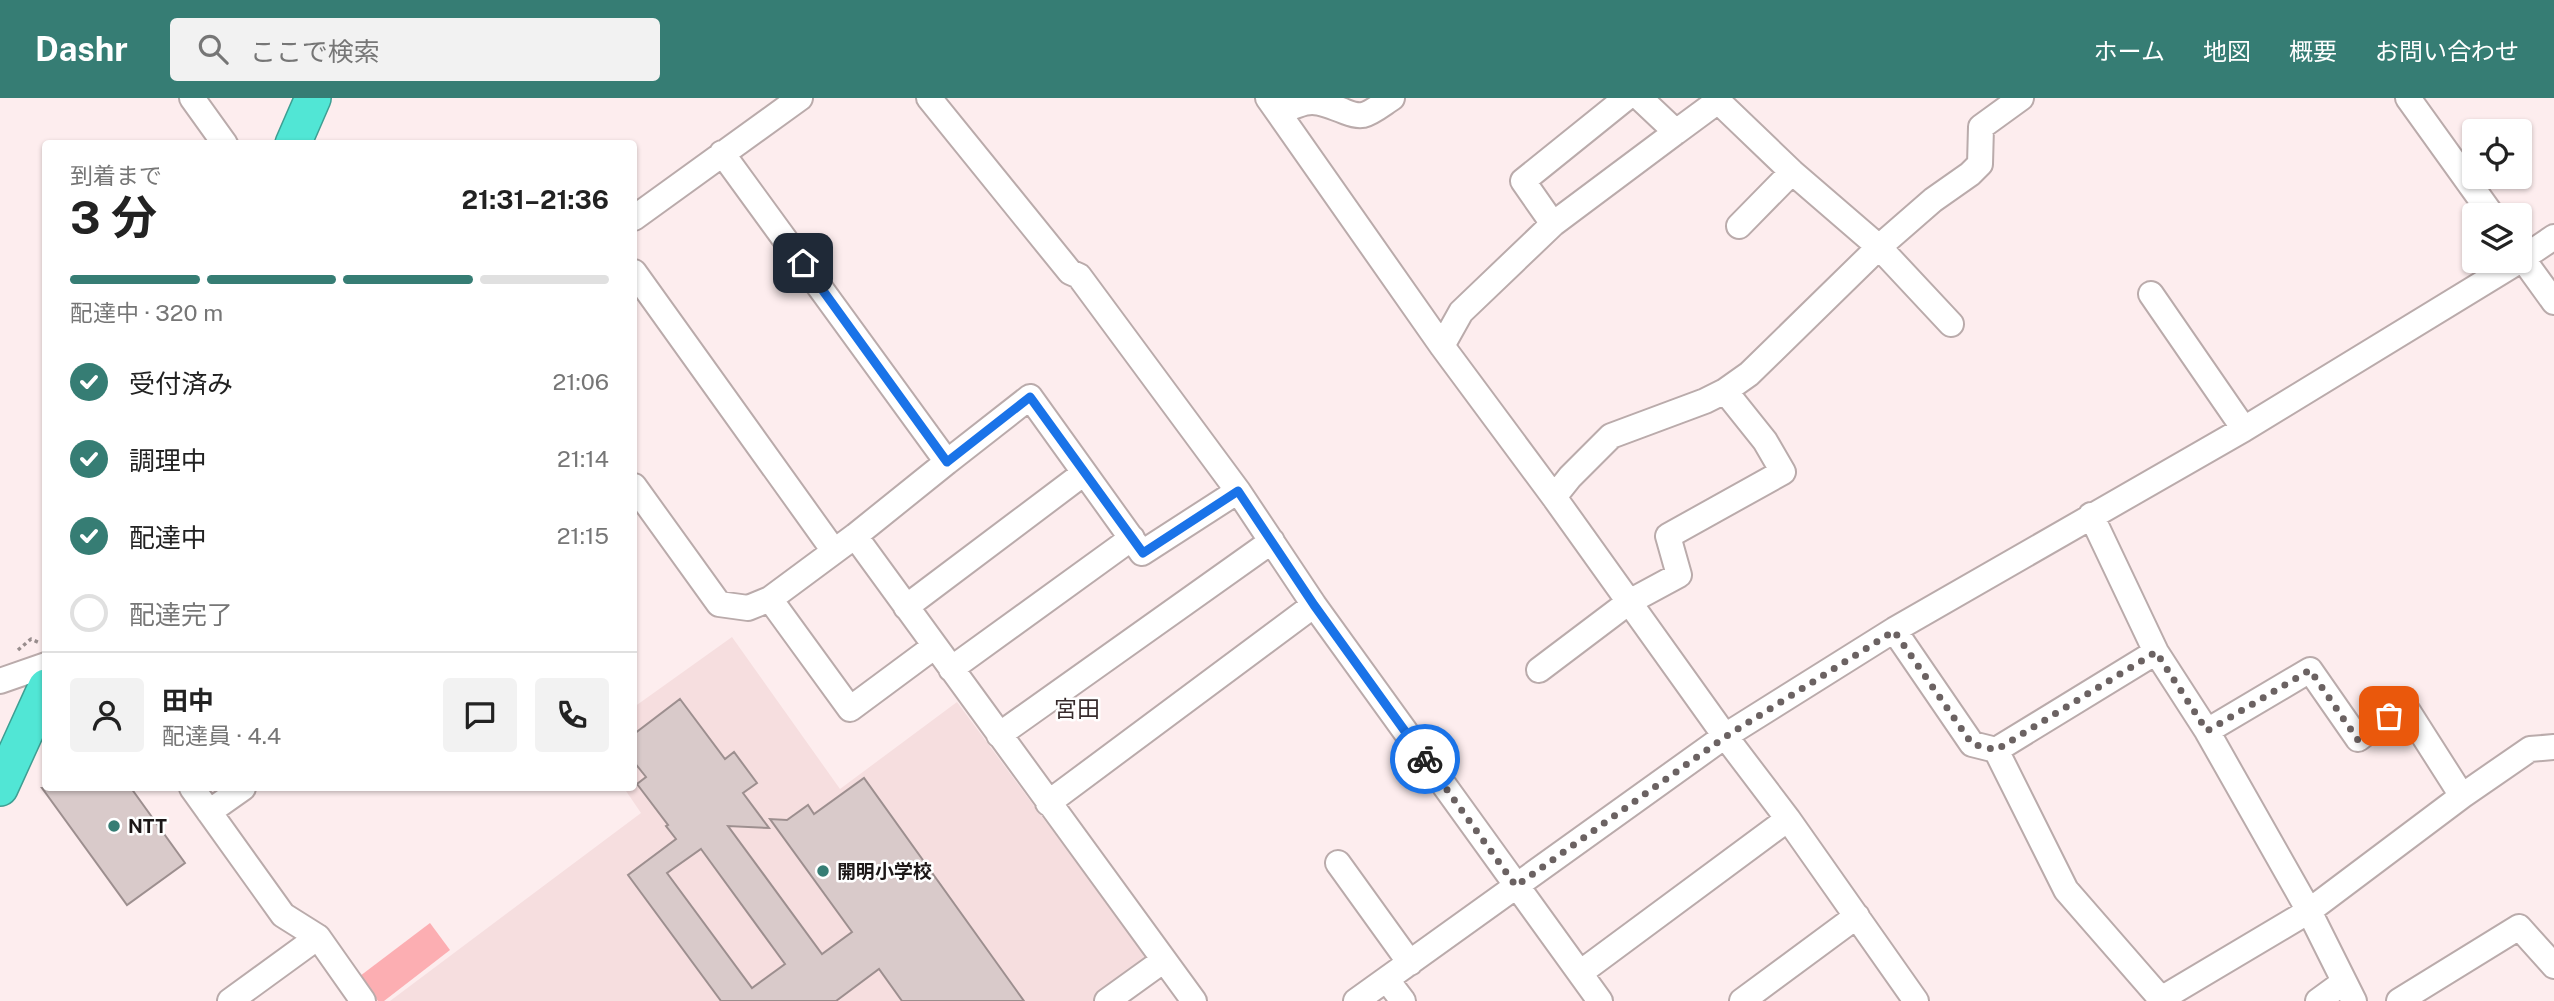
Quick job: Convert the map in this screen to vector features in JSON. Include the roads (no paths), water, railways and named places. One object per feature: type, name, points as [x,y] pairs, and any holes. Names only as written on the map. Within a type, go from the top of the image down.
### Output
[{"type":"highway","points":[[295,140],[313,98]]},
{"type":"highway","points":[[0,788],[42,696]]},
{"type":"street","points":[[192,98],[222,140]]},
{"type":"street","points":[[929,98],[1070,272],[1079,276],[1238,491],[1314,605],[1600,1001]]},
{"type":"street","points":[[1392,98],[1364,115],[1353,114],[1320,100],[1305,99],[1273,105],[1442,345],[1725,737],[1788,819],[1916,1001]]},
{"type":"street","points":[[1553,224],[1523,181],[1626,98]]},
{"type":"street","points":[[1640,98],[1676,132]]},
{"type":"street","points":[[1554,497],[1611,436],[1705,401],[1749,374],[1879,247],[1980,164],[1981,127],[2021,98]]},
{"type":"street","points":[[2408,98],[2483,203]]},
{"type":"street","points":[[1442,345],[1461,312],[1553,224],[1718,100],[1792,172],[1879,247],[1951,324]]},
{"type":"street","points":[[637,216],[790,101]]},
{"type":"street","points":[[722,153],[947,462]]},
{"type":"street","points":[[1739,226],[1792,172]]},
{"type":"street","points":[[2532,250],[2554,236]]},
{"type":"street","points":[[1356,1001],[1725,737],[1894,631],[2244,429],[2496,273]]},
{"type":"street","points":[[2532,273],[2554,302]]},
{"type":"street","points":[[637,276],[834,551]]},
{"type":"street","points":[[2151,294],[2244,429]]},
{"type":"street","points":[[1539,670],[1629,602],[1679,575],[1668,536],[1783,472],[1765,440],[1725,391]]},
{"type":"street","points":[[638,501],[719,604],[748,608],[770,599],[855,536],[1030,397],[1143,553],[1238,491]]},
{"type":"street","points":[[906,607],[1084,473]]},
{"type":"street","points":[[2091,515],[2156,652],[2207,731],[2309,911],[2349,991],[2318,1001]]},
{"type":"street","points":[[855,536],[1194,1001]]},
{"type":"street","points":[[951,669],[1132,538]]},
{"type":"street","points":[[999,735],[1272,541]]},
{"type":"street","points":[[770,599],[850,709],[935,646]]},
{"type":"street","points":[[1048,803],[1314,605]]},
{"type":"street","points":[[1894,631],[1972,744],[1996,750],[2156,652]]},
{"type":"street","points":[[0,681],[42,666]]},
{"type":"street","points":[[2207,731],[2310,670],[2358,740],[2404,705],[2462,796]]},
{"type":"street","points":[[1996,750],[2066,890],[2162,1000],[2309,911],[2462,796],[2530,749],[2554,747]]},
{"type":"street","points":[[194,791],[283,915],[318,937],[363,1001]]},
{"type":"street","points":[[209,812],[239,791]]},
{"type":"street","points":[[1580,973],[1788,819]]},
{"type":"street","points":[[1338,863],[1410,963]]},
{"type":"street","points":[[1742,1001],[1857,916]]},
{"type":"street","points":[[2399,1001],[2519,927],[2554,966]]},
{"type":"street","points":[[230,1001],[318,937]]},
{"type":"street","points":[[1107,1001],[1164,960]]},
{"type":"street","points":[[1387,980],[1403,1001]]},
{"type":"place","name":"NTT","points":[[114,826]]},
{"type":"place","name":"開明小学校","points":[[823,871]]},
{"type":"district","name":"宮田","points":[[1077,709]]}]
